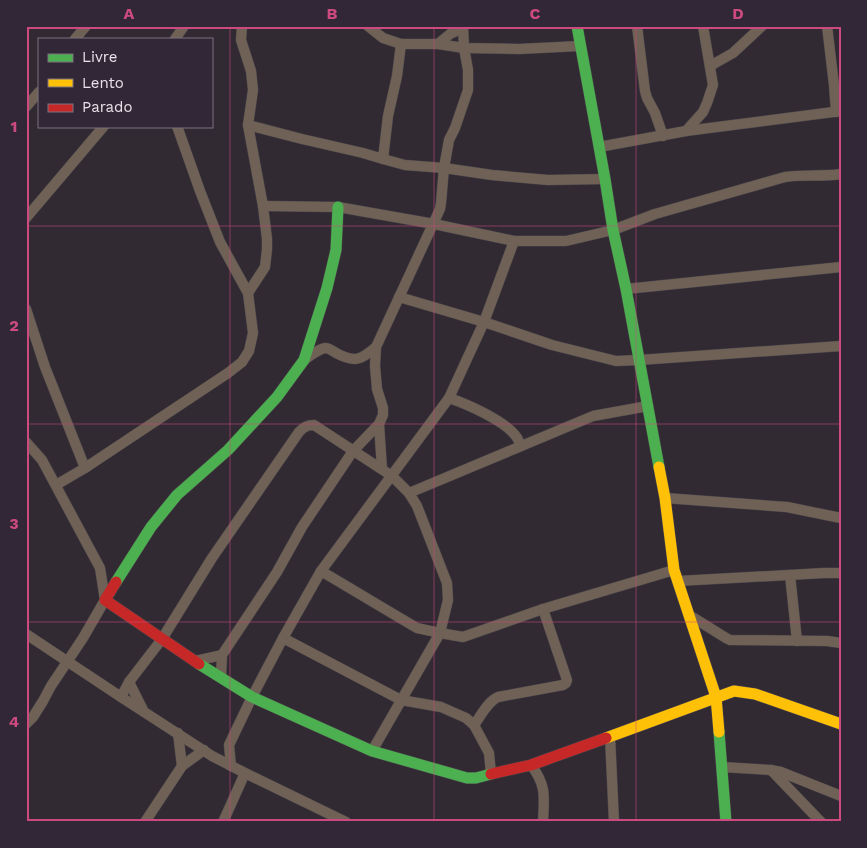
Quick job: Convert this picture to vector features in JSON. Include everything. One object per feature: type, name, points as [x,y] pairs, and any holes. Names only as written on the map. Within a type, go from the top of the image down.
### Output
[{"type":"street","points":[[76,38],[86,26]]},
{"type":"street","points":[[176,38],[184,26]]},
{"type":"street","points":[[242,26],[241,40],[251,71],[253,90],[248,124],[263,206],[267,249],[265,267],[248,293]]},
{"type":"street","points":[[368,26],[382,38],[401,44],[438,44],[464,48],[580,46]]},
{"type":"street","points":[[577,26],[613,230],[626,289],[665,498],[676,576],[716,697],[726,822]]},
{"type":"street","points":[[637,26],[645,91],[663,136]]},
{"type":"street","points":[[686,131],[703,112],[713,85],[703,26]]},
{"type":"street","points":[[710,66],[733,54],[762,26]]},
{"type":"street","points":[[599,147],[686,131],[838,112],[827,26]]},
{"type":"street","points":[[221,678],[222,655],[278,572],[302,527],[353,450],[379,424],[383,414],[377,389],[376,347],[434,224],[441,203],[449,140],[468,90],[468,70],[463,27],[450,34],[438,44]]},
{"type":"street","points":[[383,159],[388,116],[397,76],[401,44]]},
{"type":"street","points":[[26,107],[38,93]]},
{"type":"street","points":[[248,124],[302,140],[363,153],[405,165],[548,180],[605,179]]},
{"type":"street","points":[[26,218],[102,128]]},
{"type":"street","points":[[56,485],[85,468],[242,362],[250,351],[253,333],[248,293],[220,242],[178,128]]},
{"type":"street","points":[[263,206],[338,207],[434,224],[514,241],[566,241],[613,230],[655,214],[785,177],[841,174]]},
{"type":"street","points":[[26,724],[33,717],[83,638],[150,527],[186,486],[228,450],[277,397],[304,360],[327,288],[336,250],[338,207]]},
{"type":"street","points":[[231,766],[229,745],[252,696],[321,571],[449,398],[484,322],[514,241]]},
{"type":"street","points":[[626,289],[841,267]]},
{"type":"street","points":[[399,297],[484,322],[552,345],[616,361],[841,346]]},
{"type":"street","points":[[26,309],[85,468]]},
{"type":"street","points":[[304,360],[325,348],[347,358],[364,358],[376,347]]},
{"type":"street","points":[[449,398],[467,404],[504,426],[516,435],[521,446]]},
{"type":"street","points":[[408,493],[593,416],[648,406]]},
{"type":"street","points":[[379,424],[382,470]]},
{"type":"street","points":[[121,697],[129,682],[162,639],[212,558],[299,432],[308,425],[314,425],[392,476],[408,493],[417,506],[447,583],[448,600],[440,633],[372,751]]},
{"type":"street","points":[[26,442],[42,460],[100,568],[105,600],[221,678],[252,696],[372,751],[467,778],[476,778],[531,765],[734,691],[756,694],[841,724]]},
{"type":"street","points":[[665,498],[787,507],[841,518]]},
{"type":"street","points":[[321,571],[417,628],[467,636],[543,609],[676,576],[841,573]]},
{"type":"street","points":[[790,575],[797,641]]},
{"type":"street","points":[[474,725],[493,699],[566,683],[567,680],[543,609]]},
{"type":"street","points":[[689,615],[730,640],[841,643]]},
{"type":"street","points":[[26,634],[208,753],[341,821]]},
{"type":"street","points":[[283,638],[401,700],[441,707],[466,718],[474,725],[489,753],[492,774]]},
{"type":"street","points":[[195,660],[222,655]]},
{"type":"street","points":[[129,682],[143,711]]},
{"type":"street","points":[[178,733],[182,766]]},
{"type":"street","points":[[610,736],[614,822]]},
{"type":"street","points":[[145,822],[182,766],[229,745]]},
{"type":"street","points":[[531,765],[543,786],[542,822]]},
{"type":"street","points":[[722,767],[771,770],[793,776],[841,796]]},
{"type":"street","points":[[771,770],[822,822]]},
{"type":"street","points":[[223,822],[245,773]]},
{"type":"traffic: fast","points":[[577,26],[613,230],[626,289],[659,467]]},
{"type":"traffic: fast","points":[[116,582],[151,527],[177,495],[228,450],[277,397],[304,360],[327,288],[336,250],[338,207]]},
{"type":"traffic: fast","points":[[199,664],[252,697],[372,751],[467,778],[491,774]]},
{"type":"traffic: fast","points":[[719,732],[726,822]]},
{"type":"traffic: slow","points":[[659,467],[674,570],[716,697],[719,732]]},
{"type":"traffic: slow","points":[[606,738],[734,691],[755,694],[841,724]]},
{"type":"traffic: jam","points":[[116,582],[105,600],[199,664]]},
{"type":"traffic: jam","points":[[491,774],[531,765],[606,738]]}]
